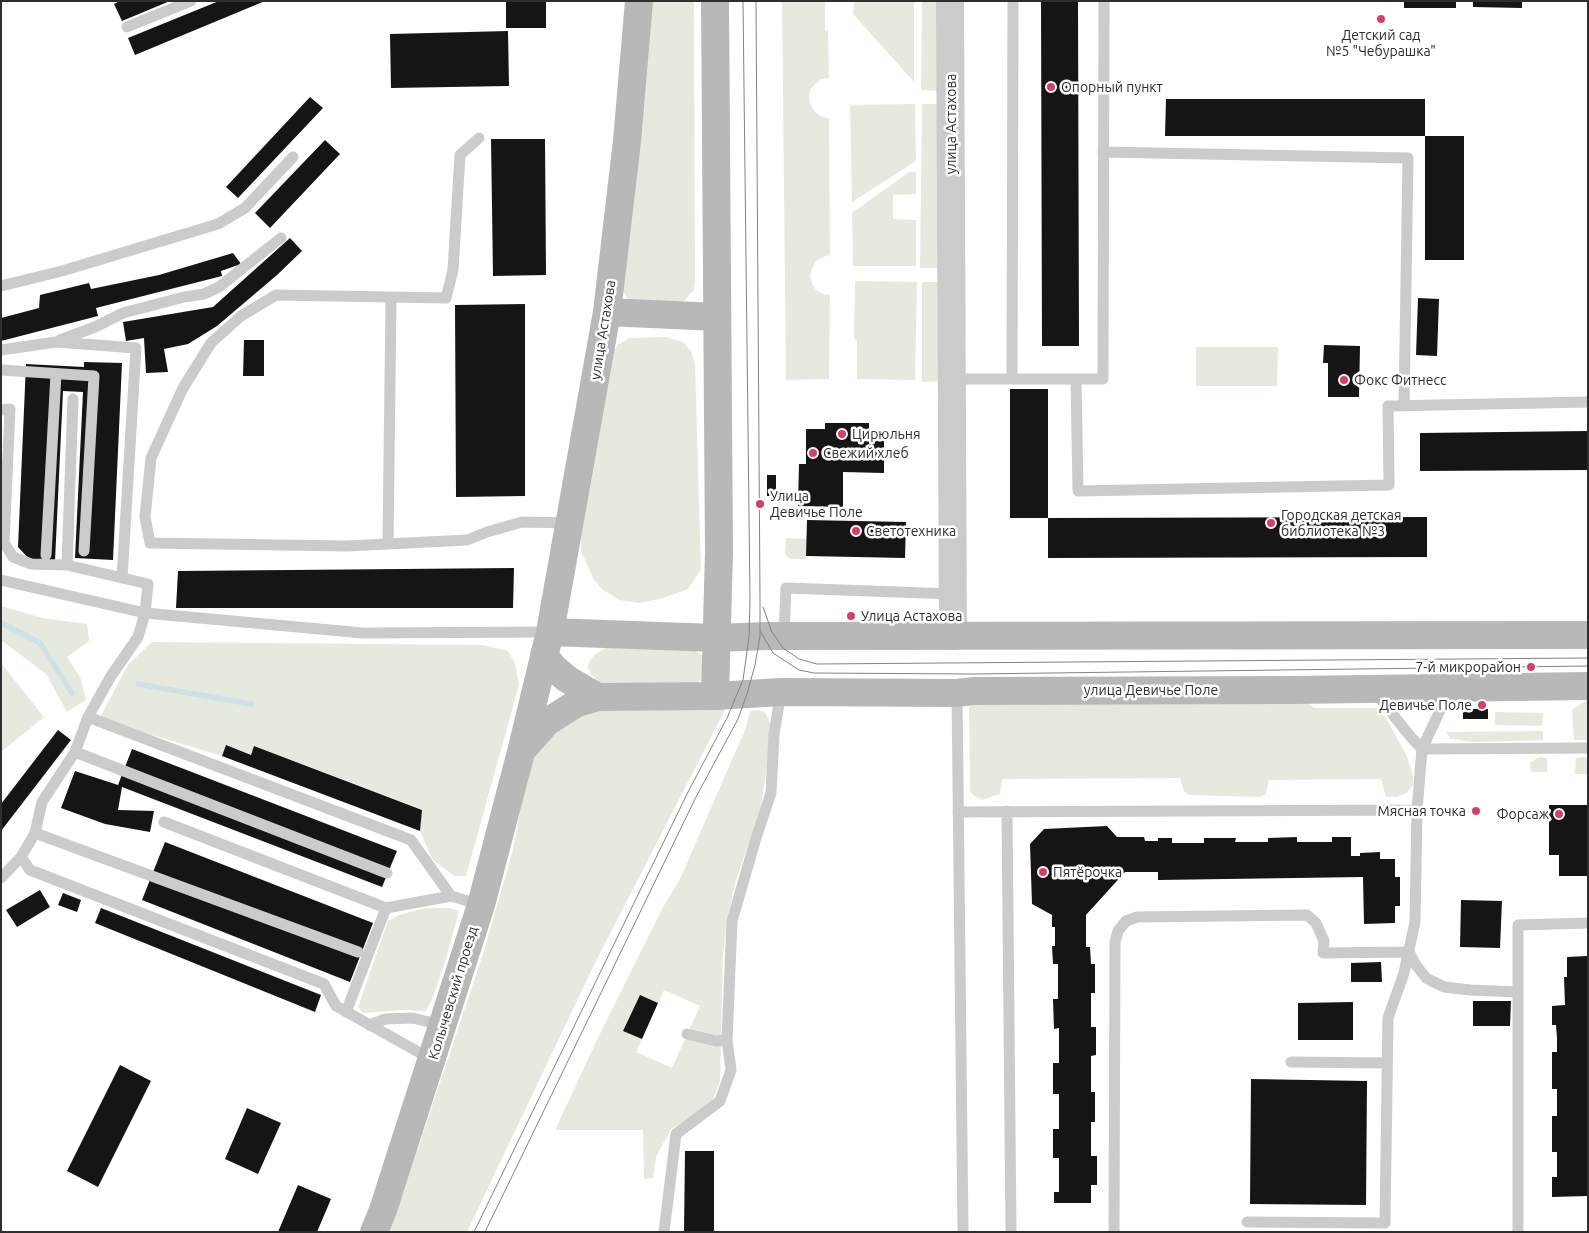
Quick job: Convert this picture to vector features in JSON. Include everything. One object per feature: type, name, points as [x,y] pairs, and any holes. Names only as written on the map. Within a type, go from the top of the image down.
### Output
[{"type":"main road","name":"улица Астахова","points":[[521,752],[547,644],[607,312],[627,141],[639,1]]},
{"type":"main road","points":[[715,1],[719,552],[715,696]]},
{"type":"main road","points":[[607,312],[717,317]]},
{"type":"main road","points":[[598,697],[567,679],[553,667],[547,644],[784,636],[1588,635]]},
{"type":"main road","points":[[715,696],[745,637]]},
{"type":"main road","name":"улица Девичье Поле","points":[[598,697],[715,696],[781,692],[957,693],[974,691],[1292,690],[1588,686]]},
{"type":"main road","points":[[521,752],[547,722],[577,703],[598,697]]},
{"type":"main road","name":"Колычевский проезд","points":[[374,1232],[383,1210],[481,905],[521,752]]},
{"type":"street","name":"улица Астахова","points":[[950,1],[953,636]]},
{"type":"lane","points":[[127,27],[192,1]]},
{"type":"lane","points":[[1012,379],[1013,1]]},
{"type":"lane","points":[[952,379],[1103,379],[1104,1]]},
{"type":"lane","points":[[479,138],[460,156],[453,270],[446,298],[276,295],[241,316],[211,343],[183,388],[151,458],[145,517],[150,543],[347,546],[388,544],[467,540],[522,522],[570,522]]},
{"type":"lane","points":[[1103,152],[1408,158],[1404,406]]},
{"type":"lane","points":[[1,286],[62,271],[218,224],[245,208],[293,157]]},
{"type":"lane","points":[[56,342],[95,327],[123,313],[184,297],[204,294],[219,287],[281,238]]},
{"type":"lane","points":[[388,544],[391,297]]},
{"type":"lane","points":[[1,350],[56,342],[136,348],[122,578]]},
{"type":"lane","points":[[1,370],[94,376],[84,551]]},
{"type":"lane","points":[[46,555],[56,374]]},
{"type":"lane","points":[[1076,379],[1078,491],[1389,485],[1388,406],[1588,402]]},
{"type":"lane","points":[[67,565],[74,399]]},
{"type":"lane","points":[[1,410],[10,409],[4,543],[13,557],[31,564],[67,565],[148,584],[145,613],[138,637],[88,717],[75,752],[42,802],[35,833],[20,857],[1,878]]},
{"type":"lane","points":[[1,580],[145,613],[363,633],[547,644]]},
{"type":"lane","points":[[784,636],[786,588],[953,594]]},
{"type":"lane","points":[[1247,1222],[1385,1224],[1388,1018],[1404,973],[1415,922],[1417,810],[1422,749],[1451,687]]},
{"type":"lane","points":[[1371,688],[1422,749],[1588,748]]},
{"type":"lane","points":[[664,1232],[676,1134],[720,1101],[731,1070],[727,1040],[732,921],[771,793],[774,734],[781,692]]},
{"type":"lane","points":[[957,693],[963,1232]]},
{"type":"lane","points":[[88,717],[411,840],[452,896]]},
{"type":"lane","points":[[75,752],[387,873]]},
{"type":"lane","points":[[958,812],[1417,810]]},
{"type":"lane","points":[[1007,811],[1011,1232]]},
{"type":"lane","points":[[164,822],[386,908],[452,896],[481,905]]},
{"type":"lane","points":[[35,833],[358,952]]},
{"type":"lane","points":[[20,857],[30,870],[324,984],[336,1006],[432,1059]]},
{"type":"lane","points":[[346,1012],[386,908]]},
{"type":"lane","points":[[1114,1232],[1115,942],[1118,931],[1126,921],[1137,917],[1307,915],[1316,922],[1324,941],[1323,953],[1408,952]]},
{"type":"lane","points":[[1518,1232],[1518,925],[1588,923]]},
{"type":"lane","points":[[1408,952],[1426,978],[1444,987],[1518,992]]},
{"type":"lane","points":[[369,1025],[386,1019],[412,1018],[443,1025]]},
{"type":"lane","points":[[687,1034],[716,1041],[727,1040]]},
{"type":"lane","points":[[1291,1062],[1387,1063]]},
{"type":"shaded area","points":[[650,1],[694,1],[695,280],[694,290],[682,303],[630,301],[623,292],[621,280]]},
{"type":"shaded area","points":[[782,1],[824,1],[825,3],[825,30],[828,31],[829,78],[821,79],[815,84],[810,90],[809,98],[815,112],[822,117],[829,118],[830,255],[816,261],[810,275],[816,290],[830,295],[829,379],[786,380]]},
{"type":"shaded area","points":[[856,1],[914,1],[914,82],[853,14]]},
{"type":"shaded area","points":[[922,1],[939,1],[938,91],[921,90]]},
{"type":"shaded area","points":[[915,104],[916,161],[852,202],[850,105]]},
{"type":"shaded area","points":[[922,104],[941,104],[940,268],[920,268]]},
{"type":"shaded area","points":[[909,172],[916,172],[916,194],[893,195],[893,219],[916,220],[916,266],[853,266],[852,213]]},
{"type":"shaded area","points":[[855,281],[917,282],[915,380],[857,379],[857,340],[854,339]]},
{"type":"shaded area","points":[[922,282],[941,282],[941,381],[922,382]]},
{"type":"shaded area","points":[[666,337],[683,342],[691,351],[695,364],[701,570],[688,589],[660,599],[639,603],[619,600],[603,590],[594,580],[581,551],[581,529],[610,355],[619,344],[630,338]]},
{"type":"shaded area","points":[[1196,347],[1278,347],[1277,386],[1196,386]]},
{"type":"shaded area","points":[[786,538],[807,539],[806,559],[790,559],[785,554]]},
{"type":"shaded area","points":[[1,606],[42,618],[87,624],[89,641],[67,657],[81,679],[86,700],[67,712],[46,674],[1,640]]},
{"type":"shaded area","points":[[152,642],[483,645],[508,651],[515,663],[519,685],[466,876],[454,876],[432,859],[420,831],[421,809],[255,746],[251,755],[226,745],[222,756],[99,719],[128,665]]},
{"type":"shaded area","points":[[605,648],[695,650],[701,654],[704,661],[703,678],[697,683],[610,688],[591,674],[588,664],[594,655]]},
{"type":"shaded area","points":[[1,663],[44,717],[1,752]]},
{"type":"shaded area","points":[[1302,698],[1314,708],[1376,708],[1386,718],[1406,754],[1413,776],[1413,785],[1407,793],[1397,797],[1386,797],[1381,779],[1269,780],[1266,794],[1259,797],[1189,795],[1184,791],[1180,778],[1002,779],[1000,794],[982,800],[974,796],[970,791],[969,707],[989,699]]},
{"type":"shaded area","points":[[1588,699],[1588,740],[1574,740],[1572,710]]},
{"type":"shaded area","points":[[726,708],[595,963],[467,1232],[388,1232],[402,1196],[483,954],[513,850],[528,765],[537,747],[568,717],[607,709]]},
{"type":"shaded area","points":[[758,710],[764,712],[770,723],[767,767],[761,805],[734,887],[727,921],[723,956],[720,1081],[713,1099],[687,1120],[671,1129],[656,1157],[653,1178],[644,1179],[643,1130],[555,1130],[662,909],[680,879],[745,730],[750,711]],"holes":[[[664,990],[700,1006],[672,1068],[636,1052]]]},
{"type":"shaded area","points":[[1495,712],[1543,713],[1542,726],[1495,725]]},
{"type":"shaded area","points":[[1543,731],[1543,740],[1473,742],[1451,739],[1446,732]]},
{"type":"shaded area","points":[[1539,757],[1547,758],[1547,772],[1531,772],[1530,763]]},
{"type":"shaded area","points":[[1576,758],[1588,758],[1588,774],[1575,774]]},
{"type":"shaded area","points":[[425,908],[450,908],[459,911],[446,959],[433,997],[426,1011],[402,1010],[363,1013],[358,1007],[388,921],[399,915]]},
{"type":"building","points":[[120,1],[170,1],[122,21],[114,4]]},
{"type":"building","points":[[219,1],[265,1],[135,55],[128,38]]},
{"type":"building","points":[[506,1],[546,1],[546,28],[506,28]]},
{"type":"building","points":[[1041,1],[1078,1],[1079,346],[1042,346]]},
{"type":"building","points":[[1404,1],[1456,1],[1456,8],[1404,8]]},
{"type":"building","points":[[1473,1],[1522,1],[1522,8],[1473,7]]},
{"type":"building","points":[[508,31],[509,86],[391,88],[390,34]]},
{"type":"building","points":[[310,97],[323,108],[238,198],[226,187]]},
{"type":"building","points":[[1166,99],[1425,99],[1425,136],[1165,136]]},
{"type":"building","points":[[1425,136],[1464,136],[1464,260],[1425,260]]},
{"type":"building","points":[[491,139],[545,139],[546,275],[493,276]]},
{"type":"building","points":[[325,140],[340,154],[270,228],[255,213]]},
{"type":"building","points":[[290,238],[302,251],[277,275],[217,326],[188,344],[164,349],[168,372],[146,373],[144,338],[126,341],[123,322],[213,307]]},
{"type":"building","points":[[233,253],[241,264],[221,271],[222,276],[96,308],[98,316],[1,341],[1,318],[39,308],[40,295],[89,283],[91,289],[159,275]]},
{"type":"building","points":[[1418,298],[1439,299],[1437,356],[1416,355]]},
{"type":"building","points":[[525,304],[525,496],[456,497],[455,305]]},
{"type":"building","points":[[244,340],[264,340],[264,376],[243,376]]},
{"type":"building","name":"Фокс Фитнесс","points":[[1324,345],[1360,346],[1359,397],[1328,397],[1328,363],[1323,363]]},
{"type":"building","points":[[84,362],[122,363],[113,560],[75,558],[83,392],[63,391],[55,561],[30,560],[18,547],[26,364],[84,367]]},
{"type":"building","points":[[1010,389],[1048,389],[1048,518],[1010,518]]},
{"type":"building","points":[[825,423],[869,423],[869,430],[884,430],[884,473],[843,472],[843,507],[798,506],[799,464],[806,464],[806,429],[825,429]]},
{"type":"building","points":[[1588,431],[1588,470],[1420,471],[1420,433]]},
{"type":"building","points":[[767,475],[776,475],[776,496],[767,496]]},
{"type":"building","points":[[1427,517],[1427,557],[1048,558],[1048,518]]},
{"type":"building","name":"Светотехника","points":[[807,520],[906,522],[905,558],[806,556]]},
{"type":"building","points":[[514,568],[513,608],[176,608],[178,571]]},
{"type":"building","points":[[1463,709],[1488,709],[1488,719],[1463,719]]},
{"type":"building","points":[[58,730],[71,740],[1,831],[1,804]]},
{"type":"building","points":[[226,745],[251,755],[254,746],[422,810],[420,831],[222,756]]},
{"type":"building","points":[[132,749],[397,851],[382,887],[122,787],[118,810],[154,811],[150,832],[105,824],[61,808],[75,771],[118,785]]},
{"type":"building","points":[[1549,805],[1588,805],[1588,876],[1559,876],[1559,855],[1549,855]]},
{"type":"building","points":[[1107,826],[1117,837],[1144,837],[1145,841],[1158,841],[1158,838],[1172,838],[1172,843],[1204,843],[1204,838],[1236,838],[1235,842],[1268,842],[1268,838],[1297,837],[1297,842],[1332,842],[1332,837],[1351,837],[1351,856],[1360,856],[1360,853],[1380,852],[1380,859],[1395,859],[1395,877],[1400,877],[1400,906],[1395,906],[1395,923],[1364,924],[1363,877],[1158,880],[1158,872],[1125,872],[1086,915],[1086,947],[1090,947],[1091,964],[1095,964],[1095,993],[1091,993],[1091,1027],[1096,1027],[1096,1055],[1091,1056],[1091,1092],[1095,1092],[1095,1122],[1091,1122],[1091,1156],[1097,1156],[1097,1185],[1091,1185],[1091,1203],[1054,1203],[1054,1192],[1059,1192],[1059,1158],[1053,1158],[1053,1129],[1059,1129],[1059,1094],[1053,1094],[1053,1063],[1059,1063],[1059,1028],[1054,1029],[1053,999],[1058,999],[1058,964],[1053,964],[1052,946],[1055,946],[1055,927],[1052,927],[1052,915],[1032,904],[1030,844],[1044,829]]},
{"type":"building","points":[[165,842],[373,923],[350,982],[142,900]]},
{"type":"building","points":[[40,890],[50,907],[17,927],[6,910]]},
{"type":"building","points":[[63,893],[81,900],[77,912],[58,905]]},
{"type":"building","points":[[1461,900],[1502,901],[1500,948],[1460,947]]},
{"type":"building","points":[[101,908],[321,995],[315,1012],[95,923]]},
{"type":"building","points":[[1587,956],[1587,1196],[1552,1197],[1552,1177],[1557,1177],[1557,1152],[1552,1152],[1552,1116],[1557,1116],[1557,1089],[1552,1089],[1552,1052],[1557,1052],[1557,1038],[1556,1025],[1552,1025],[1552,1006],[1565,1005],[1564,977],[1567,977],[1567,957]]},
{"type":"building","points":[[1381,962],[1382,982],[1351,982],[1351,963]]},
{"type":"building","points":[[640,995],[658,1003],[642,1039],[623,1031]]},
{"type":"building","points":[[1473,1001],[1511,1001],[1510,1026],[1473,1026]]},
{"type":"building","points":[[1353,1002],[1353,1040],[1298,1040],[1298,1003]]},
{"type":"building","points":[[120,1065],[151,1081],[98,1187],[67,1171]]},
{"type":"building","points":[[1251,1079],[1367,1081],[1366,1205],[1250,1204]]},
{"type":"building","points":[[247,1108],[281,1123],[258,1174],[225,1159]]},
{"type":"building","points":[[685,1151],[714,1151],[714,1232],[684,1232]]},
{"type":"building","points":[[298,1185],[331,1199],[317,1232],[278,1232]]},
{"type":"waterway","points":[[1,623],[40,643],[72,693]]},
{"type":"waterway","points":[[138,684],[251,704]]},
{"type":"tram line","points":[[474,1232],[687,794],[727,718],[743,680],[749,637],[750,600],[743,1]]},
{"type":"tram line","points":[[485,1232],[696,797],[738,719],[755,665],[760,636],[756,1]]},
{"type":"tram line","points":[[763,607],[772,632],[783,648],[799,659],[817,664],[1588,658]]},
{"type":"tram line","points":[[760,631],[773,653],[799,670],[814,673],[974,674],[1588,666]]},
{"type":"place","name":"Детский сад №5 \"Чебурашка\"","points":[[1381,19]]},
{"type":"place","name":"Опорный пункт","points":[[1051,87]]},
{"type":"place","name":"Фокс Фитнесс","points":[[1344,380]]},
{"type":"place","name":"Цирюльня","points":[[842,434]]},
{"type":"place","name":"Свежий хлеб","points":[[813,453]]},
{"type":"place","name":"Улица Девичье Поле","points":[[760,504]]},
{"type":"place","name":"Городская детская библиотека №3","points":[[1271,523]]},
{"type":"place","name":"Светотехника","points":[[856,531]]},
{"type":"place","name":"Улица Астахова","points":[[851,616]]},
{"type":"place","name":"7-й микрорайон","points":[[1531,667]]},
{"type":"place","name":"Девичье Поле","points":[[1482,705]]},
{"type":"place","name":"Мясная точка","points":[[1476,811]]},
{"type":"place","name":"Форсаж","points":[[1559,814]]},
{"type":"place","name":"Пятёрочка","points":[[1043,872]]}]
